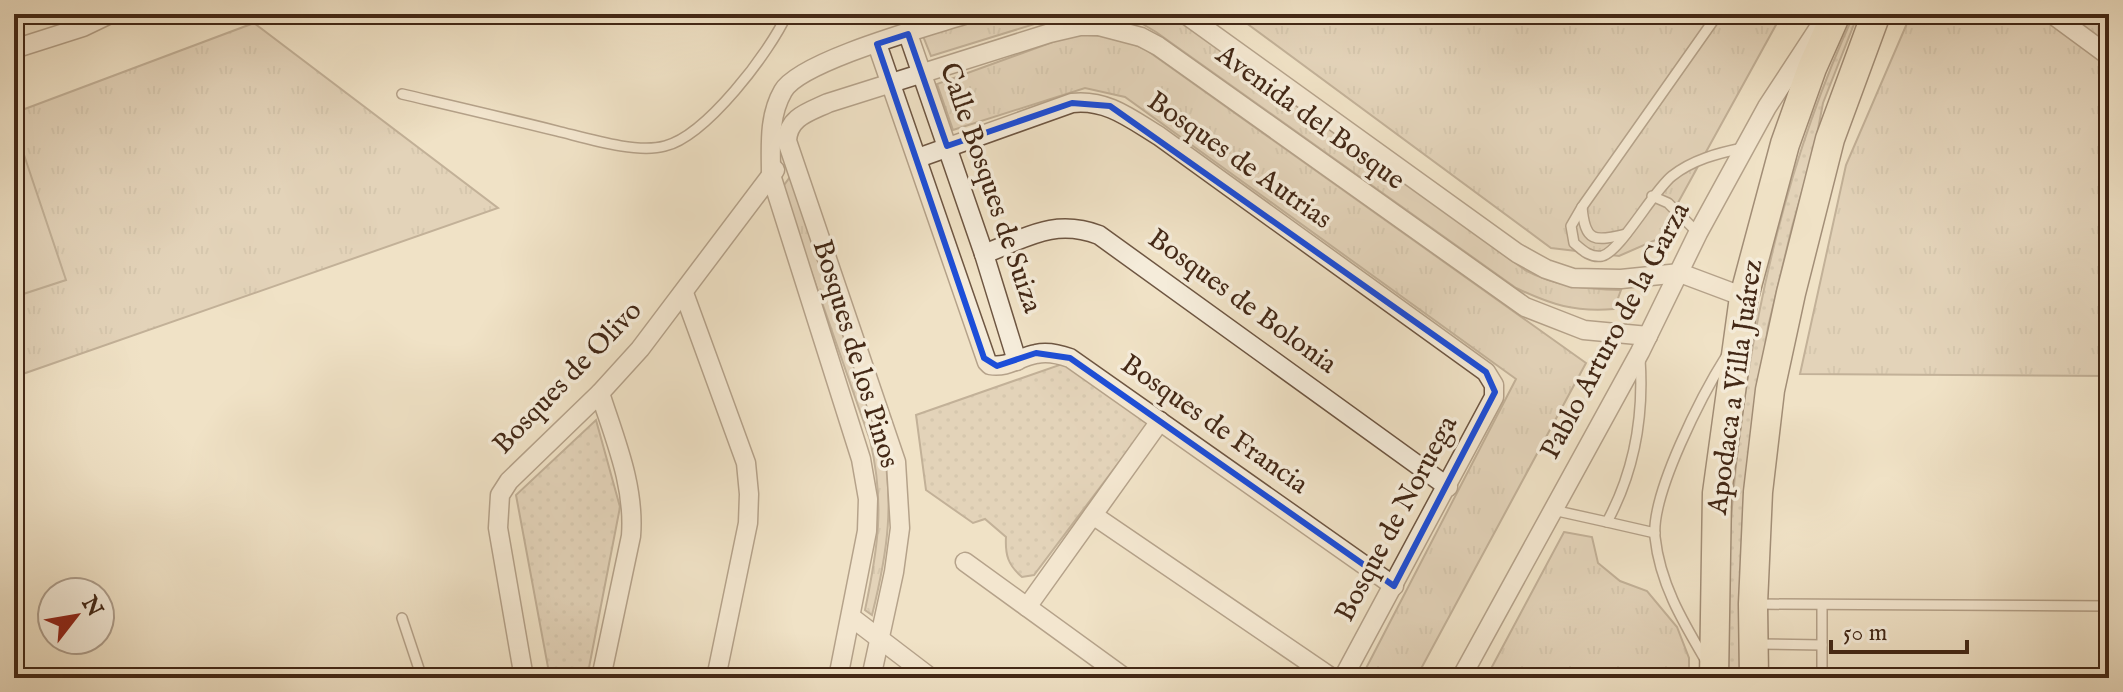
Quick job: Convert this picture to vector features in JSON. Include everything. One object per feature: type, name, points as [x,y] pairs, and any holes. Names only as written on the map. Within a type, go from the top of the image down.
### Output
[{"type":"main road","name":"Apodaca a Villa Juárez","points":[[1714,676],[1717,493],[1744,297],[1785,144],[1812,68],[1836,14]]},
{"type":"main road","name":"Apodaca a Villa Juárez","points":[[1754,678],[1753,604],[1758,492],[1773,376],[1830,139],[1876,14]]},
{"type":"street","points":[[14,49],[83,27],[110,14]]},
{"type":"street","points":[[877,44],[967,14]]},
{"type":"street","name":"Avenida del Bosque","points":[[1185,14],[1517,253],[1546,269],[1573,278],[1592,280],[1680,273]]},
{"type":"street","name":"Pablo Arturo de la Garza","points":[[1461,678],[1644,344],[1698,233],[1797,58],[1828,14]]},
{"type":"street","points":[[2052,14],[2109,56]]},
{"type":"street","name":"Avenida del Bosque","points":[[789,127],[802,115],[828,103],[921,72],[1080,26],[1114,28],[1141,37],[1216,85],[1525,307],[1584,330],[1644,344]]},
{"type":"street","name":"Calle Bosques de Suiza","points":[[908,34],[984,254],[1017,361]]},
{"type":"street","name":"Calle Bosques de Suiza","points":[[877,44],[984,358],[990,365]]},
{"type":"street","name":"Bosques de los Pinos","points":[[838,678],[867,531],[868,499],[861,459],[771,175],[771,127],[780,96],[791,80],[877,44]]},
{"type":"street","name":"Bosques de Autrias","points":[[918,158],[1072,103],[1088,101],[1110,106],[1159,136],[1486,372],[1494,385]]},
{"type":"street","name":"Bosques de los Pinos","points":[[789,127],[789,152],[896,462],[900,528],[894,572],[871,678]]},
{"type":"street","name":"Bosques de Olivo","points":[[524,678],[498,528],[500,495],[509,481],[600,393],[640,349],[789,152]]},
{"type":"street","name":"Bosques de Bolonia","points":[[984,254],[1048,229],[1064,226],[1082,228],[1099,235],[1448,487]]},
{"type":"street","points":[[1680,273],[1744,297]]},
{"type":"street","points":[[684,293],[746,463],[749,494],[748,523],[716,678]]},
{"type":"street","name":"Bosques de Francia","points":[[990,365],[1004,366],[1036,353],[1054,353],[1070,358],[1394,586]]},
{"type":"street","name":"Bosque de Noruega","points":[[1343,678],[1448,487],[1494,397],[1494,385]]},
{"type":"street","points":[[600,393],[629,482],[633,515],[601,678]]},
{"type":"street","points":[[1027,607],[1160,421]]},
{"type":"street","points":[[1093,515],[1332,678]]},
{"type":"street","points":[[965,562],[1125,678]]},
{"type":"street","points":[[851,617],[931,678]]},
{"type":"lane","points":[[402,94],[622,146],[663,147],[688,136],[715,112],[774,39],[787,14]]},
{"type":"lane","points":[[1718,14],[1582,207],[1571,226],[1574,243],[1588,255],[1602,256],[1615,249],[1652,196],[1673,175],[1695,162],[1746,147]]},
{"type":"lane","points":[[1652,196],[1683,215],[1698,233]]},
{"type":"lane","points":[[1582,207],[1584,228],[1591,236],[1605,239],[1626,234]]},
{"type":"lane","points":[[1714,676],[1672,602],[1657,552],[1655,533],[1662,496],[1676,456],[1708,388],[1737,339]]},
{"type":"lane","points":[[1607,522],[1618,502],[1636,448],[1644,344]]},
{"type":"lane","points":[[1553,510],[1655,533]]},
{"type":"lane","points":[[1753,604],[2109,606]]},
{"type":"lane","points":[[1822,605],[1822,678]]},
{"type":"lane","points":[[402,618],[422,678]]},
{"type":"lane","points":[[1753,644],[1822,645]]},
{"type":"highlighted area","points":[[908,34],[947,146],[1072,103],[1110,106],[1486,372],[1495,392],[1394,586],[1070,358],[1036,353],[997,366],[984,358],[877,44]]},
{"type":"green space","points":[[997,14],[1067,14],[931,56],[923,36]]},
{"type":"green space","points":[[1119,14],[1172,14],[1525,270],[1572,286],[1621,290],[1614,309],[1564,306],[1516,288],[1156,32]]},
{"type":"green space","points":[[1234,14],[1782,14],[1658,239],[1619,256],[1551,248]]},
{"type":"green space","points":[[1854,14],[1858,14],[1823,103],[1814,150],[1768,327],[1752,438],[1741,678],[1726,678],[1730,532],[1744,399],[1755,333],[1785,203],[1828,76]]},
{"type":"green space","points":[[1911,14],[2109,14],[2109,376],[1800,374],[1846,165]]},
{"type":"green space","points":[[254,23],[498,208],[14,377],[14,113]]},
{"type":"green space","points":[[1072,35],[1110,38],[1145,49],[1586,363],[1416,678],[1361,678],[1516,379],[1125,97],[1085,88],[953,130],[937,84]]},
{"type":"green space","points":[[18,137],[66,280],[14,297],[14,138]]},
{"type":"green space","points":[[790,177],[881,436],[888,482],[888,526],[872,615],[865,610],[878,525],[875,463],[870,440],[782,188]]},
{"type":"green space","points":[[1065,363],[1150,421],[1034,575],[1022,577],[1008,559],[1006,537],[985,519],[973,523],[926,490],[916,415]]},
{"type":"green space","points":[[596,420],[620,507],[587,678],[550,678],[516,495]]},
{"type":"green space","points":[[1564,532],[1592,537],[1598,563],[1620,581],[1647,591],[1677,627],[1689,658],[1689,678],[1486,678]]}]
